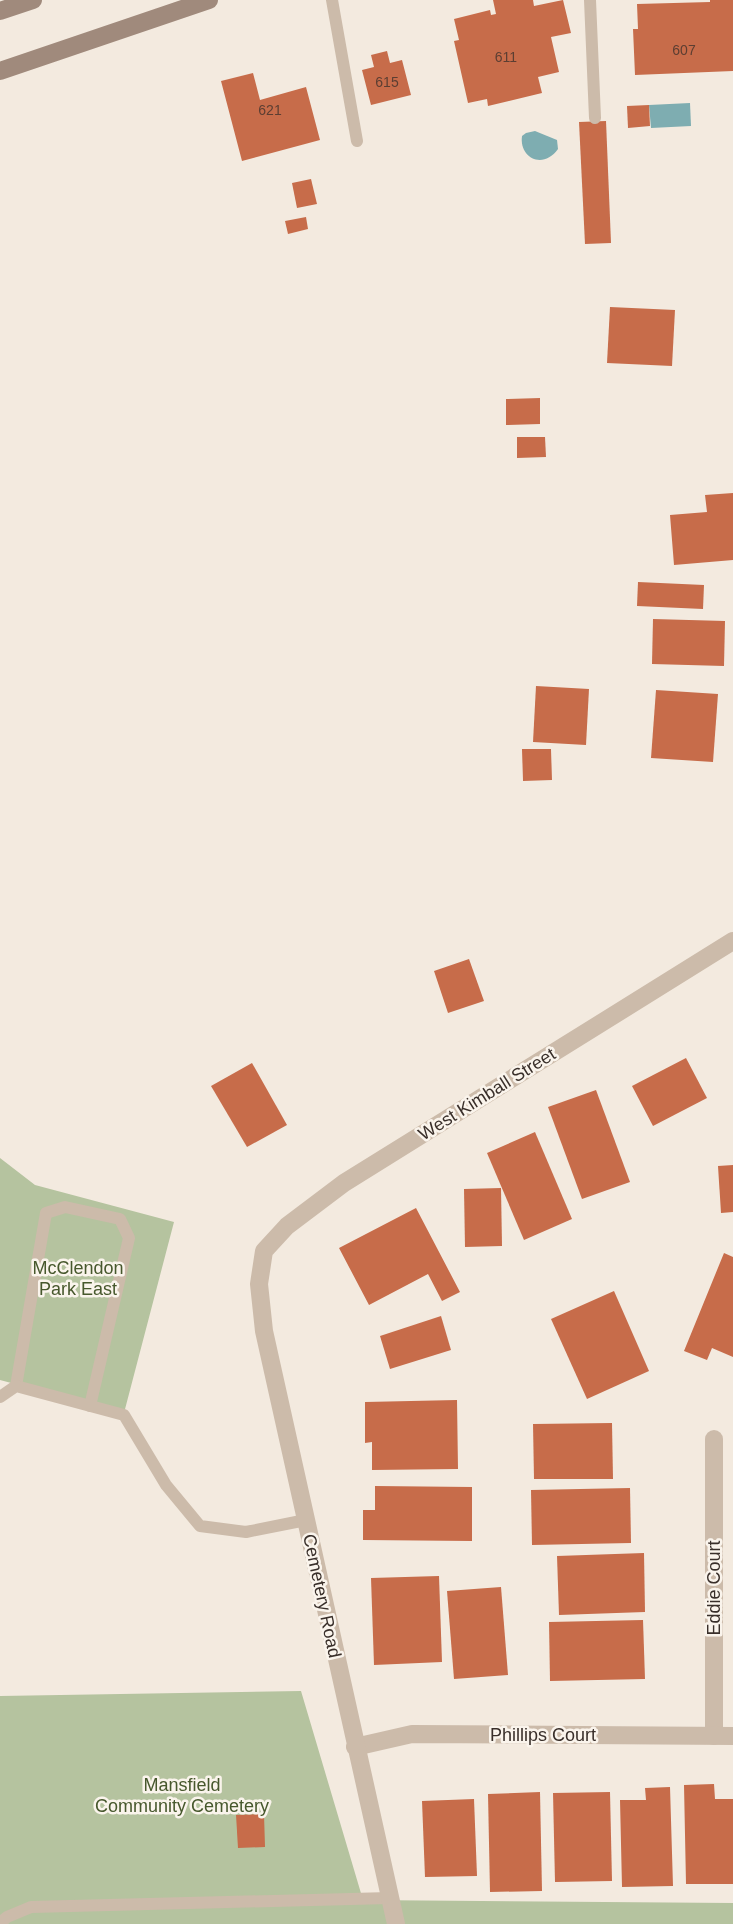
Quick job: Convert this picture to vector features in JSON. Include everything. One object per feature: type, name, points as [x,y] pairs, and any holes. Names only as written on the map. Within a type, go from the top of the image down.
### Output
[{"type":"main road","points":[[0,10],[33,0]]},
{"type":"main road","points":[[0,71],[209,0]]},
{"type":"street","name":"West Kimball Street","points":[[262,1267],[264,1251],[286,1226],[344,1182],[733,941]]},
{"type":"street","name":"Cemetery Road","points":[[262,1267],[259,1284],[264,1331],[396,1924]]},
{"type":"street","name":"Eddie Court","points":[[714,1439],[715,1736]]},
{"type":"street","name":"Phillips Court","points":[[355,1747],[412,1734],[733,1736]]},
{"type":"lane","points":[[332,0],[357,141]]},
{"type":"lane","points":[[590,0],[595,118]]},
{"type":"lane","points":[[0,1397],[16,1386],[46,1213],[65,1207],[120,1219],[129,1238],[90,1406]]},
{"type":"lane","points":[[16,1386],[124,1415],[166,1485],[200,1526],[246,1532],[306,1520]]},
{"type":"lane","points":[[0,1923],[7,1917],[31,1907],[390,1898]]},
{"type":"green space","name":"McClendon Park East","points":[[0,1158],[35,1185],[174,1222],[124,1413],[0,1380]]},
{"type":"green space","name":"Mansfield Community Cemetery","points":[[301,1691],[363,1900],[733,1903],[733,1924],[0,1924],[0,1696]]},
{"type":"water","points":[[690,103],[691,126],[651,128],[649,105]]},
{"type":"water","points":[[535,131],[557,140],[558,149],[546,159],[533,159],[524,150],[522,136]]},
{"type":"building","points":[[493,0],[533,0],[534,6],[563,0],[571,33],[551,37],[559,72],[538,77],[542,93],[488,106],[487,99],[468,103],[454,41],[459,40],[454,19],[490,10],[491,15],[496,14]]},
{"type":"building","points":[[733,0],[733,71],[635,75],[633,29],[638,29],[637,4]]},
{"type":"building","points":[[387,51],[390,63],[402,60],[411,95],[371,105],[362,70],[374,67],[371,55]]},
{"type":"building","points":[[253,73],[260,100],[306,87],[320,140],[242,161],[221,81]]},
{"type":"building","points":[[649,105],[650,126],[628,128],[627,106]]},
{"type":"building","points":[[606,121],[611,243],[585,244],[579,122]]},
{"type":"building","points":[[311,179],[317,204],[297,208],[292,183]]},
{"type":"building","points":[[306,217],[308,229],[288,234],[285,221]]},
{"type":"building","points":[[610,307],[675,310],[672,366],[607,363]]},
{"type":"building","points":[[540,398],[540,424],[506,425],[506,399]]},
{"type":"building","points":[[517,437],[545,437],[546,457],[517,458]]},
{"type":"building","points":[[733,493],[733,560],[674,565],[670,515],[707,512],[705,495]]},
{"type":"building","points":[[638,582],[704,585],[703,609],[637,606]]},
{"type":"building","points":[[653,619],[725,621],[724,666],[652,664]]},
{"type":"building","points":[[536,686],[589,689],[586,745],[533,742]]},
{"type":"building","points":[[656,690],[718,694],[713,762],[651,758]]},
{"type":"building","points":[[522,749],[551,749],[552,780],[523,781]]},
{"type":"building","points":[[469,959],[484,1001],[448,1013],[434,971]]},
{"type":"building","points":[[686,1058],[707,1098],[653,1126],[632,1086]]},
{"type":"building","points":[[252,1063],[287,1125],[247,1147],[211,1086]]},
{"type":"building","points":[[596,1090],[630,1182],[582,1199],[548,1107]]},
{"type":"building","points":[[535,1132],[572,1219],[524,1240],[487,1153]]},
{"type":"building","points":[[733,1165],[733,1212],[721,1213],[718,1166]]},
{"type":"building","points":[[501,1188],[502,1246],[465,1247],[464,1189]]},
{"type":"building","points":[[416,1208],[460,1292],[442,1301],[428,1274],[369,1305],[339,1248]]},
{"type":"building","points":[[724,1253],[733,1257],[733,1357],[712,1348],[707,1360],[684,1351]]},
{"type":"building","points":[[614,1291],[649,1371],[587,1399],[551,1319]]},
{"type":"building","points":[[441,1316],[451,1350],[390,1369],[380,1336]]},
{"type":"building","points":[[457,1400],[458,1469],[372,1470],[372,1442],[365,1443],[365,1402]]},
{"type":"building","points":[[612,1423],[613,1479],[534,1479],[533,1424]]},
{"type":"building","points":[[375,1486],[472,1487],[472,1541],[363,1540],[363,1510],[375,1510]]},
{"type":"building","points":[[630,1488],[631,1543],[532,1545],[531,1490]]},
{"type":"building","points":[[644,1553],[645,1612],[559,1615],[557,1556]]},
{"type":"building","points":[[439,1576],[442,1662],[374,1665],[371,1578]]},
{"type":"building","points":[[501,1587],[508,1675],[454,1679],[447,1591]]},
{"type":"building","points":[[643,1620],[645,1679],[550,1681],[549,1622]]},
{"type":"building","points":[[714,1784],[715,1799],[733,1799],[733,1884],[686,1884],[684,1785]]},
{"type":"building","points":[[670,1787],[673,1886],[622,1887],[620,1800],[646,1800],[645,1788]]},
{"type":"building","points":[[540,1792],[542,1891],[490,1892],[488,1794]]},
{"type":"building","points":[[610,1792],[612,1881],[555,1882],[553,1793]]},
{"type":"building","points":[[474,1799],[477,1876],[425,1877],[422,1801]]},
{"type":"building","points":[[264,1814],[265,1847],[238,1848],[236,1815]]}]
